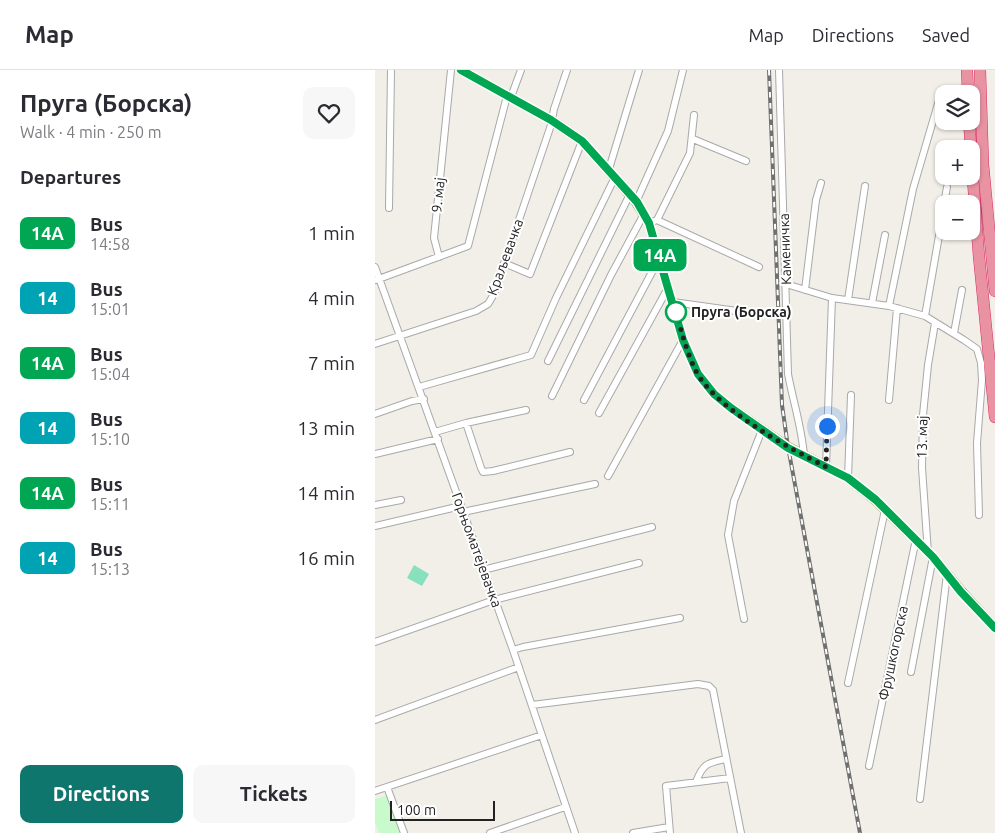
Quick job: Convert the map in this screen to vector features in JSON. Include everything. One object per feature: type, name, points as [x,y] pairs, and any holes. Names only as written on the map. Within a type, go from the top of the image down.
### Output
[{"type":"highway","points":[[967,70],[968,85]]},
{"type":"highway","points":[[980,70],[983,164],[995,291]]},
{"type":"highway","points":[[973,185],[995,417]]},
{"type":"street","points":[[389,208],[391,70]]},
{"type":"street","name":"9. мај","points":[[439,257],[434,238],[451,70]]},
{"type":"street","points":[[461,70],[551,120],[582,141],[609,169],[637,202],[644,214],[653,222],[759,267]]},
{"type":"street","points":[[377,280],[468,246],[509,96],[521,70]]},
{"type":"street","name":"Краљевачка","points":[[375,344],[477,311],[488,304],[495,294],[567,70]]},
{"type":"street","points":[[609,169],[639,70]]},
{"type":"street","points":[[637,202],[668,132],[683,70]]},
{"type":"street","name":"Каменичка","points":[[779,70],[788,374],[803,441],[804,456]]},
{"type":"street","points":[[889,306],[913,188],[935,114]]},
{"type":"street","points":[[694,115],[691,153],[653,222],[668,288],[683,340],[698,374],[714,394],[762,430],[788,448],[848,478],[916,539],[995,628]]},
{"type":"street","points":[[693,138],[746,161]]},
{"type":"street","points":[[504,263],[530,274],[582,141]]},
{"type":"street","points":[[419,387],[531,355],[556,298],[615,177]]},
{"type":"street","points":[[805,290],[816,200],[821,183]]},
{"type":"street","points":[[847,300],[865,186]]},
{"type":"street","points":[[946,195],[947,187]]},
{"type":"street","points":[[548,362],[629,194]]},
{"type":"street","points":[[552,396],[611,275],[644,214]]},
{"type":"street","points":[[872,303],[885,235]]},
{"type":"street","points":[[925,316],[938,240]]},
{"type":"street","points":[[583,400],[660,256]]},
{"type":"street","name":"Горњоматејевачка","points":[[375,268],[377,280],[424,399],[483,570],[513,650],[575,833]]},
{"type":"street","points":[[786,284],[832,298],[889,306],[925,316],[975,347],[979,353],[981,363],[982,386],[977,442],[979,515]]},
{"type":"street","points":[[599,413],[668,288]]},
{"type":"street","points":[[953,333],[962,290]]},
{"type":"street","points":[[826,467],[832,298]]},
{"type":"street","points":[[673,302],[737,310]]},
{"type":"street","points":[[889,400],[897,308]]},
{"type":"street","name":"13. мај","points":[[911,672],[931,555],[922,468],[923,414],[935,322]]},
{"type":"street","points":[[608,476],[683,340]]},
{"type":"street","points":[[848,478],[851,395]]},
{"type":"street","points":[[375,414],[412,401],[424,399]]},
{"type":"street","points":[[435,432],[526,410]]},
{"type":"street","points":[[466,423],[483,472],[570,452]]},
{"type":"street","points":[[744,619],[728,535],[734,501],[762,430]]},
{"type":"street","points":[[375,454],[438,439]]},
{"type":"street","points":[[375,526],[595,484]]},
{"type":"street","points":[[375,505],[401,500]]},
{"type":"street","points":[[848,683],[885,510]]},
{"type":"street","points":[[483,570],[652,527]]},
{"type":"street","name":"Фрушкогорска","points":[[869,766],[916,539]]},
{"type":"street","points":[[375,642],[494,600],[639,563]]},
{"type":"street","points":[[920,799],[947,574]]},
{"type":"street","points":[[513,650],[680,618]]},
{"type":"street","points":[[375,720],[519,667]]},
{"type":"street","points":[[532,705],[698,684],[709,686],[713,690],[741,833]]},
{"type":"street","points":[[375,791],[542,735]]},
{"type":"street","points":[[696,782],[706,764],[726,759]]},
{"type":"street","points":[[633,833],[669,830],[665,786],[730,778]]},
{"type":"street","points":[[387,787],[404,833]]},
{"type":"street","points":[[489,833],[565,807]]},
{"type":"green space","points":[[414,565],[429,574],[422,586],[407,578]]},
{"type":"green space","points":[[388,795],[401,833],[379,833],[375,823],[375,799]]},
{"type":"railway","points":[[769,70],[782,405],[788,447],[860,833]]},
{"type":"bus line","name":"14А","points":[[461,70],[551,120],[582,141],[637,202],[649,223],[660,256],[683,340],[690,358],[705,385],[731,408],[788,448],[848,478],[876,500],[933,557],[961,592],[995,628]]},
{"type":"place","name":"Пруга (Борска)","points":[[676,312]]},
{"type":"route","points":[[676,312],[683,340],[698,374],[705,385],[731,408],[788,448],[826,467],[827,426]]}]
